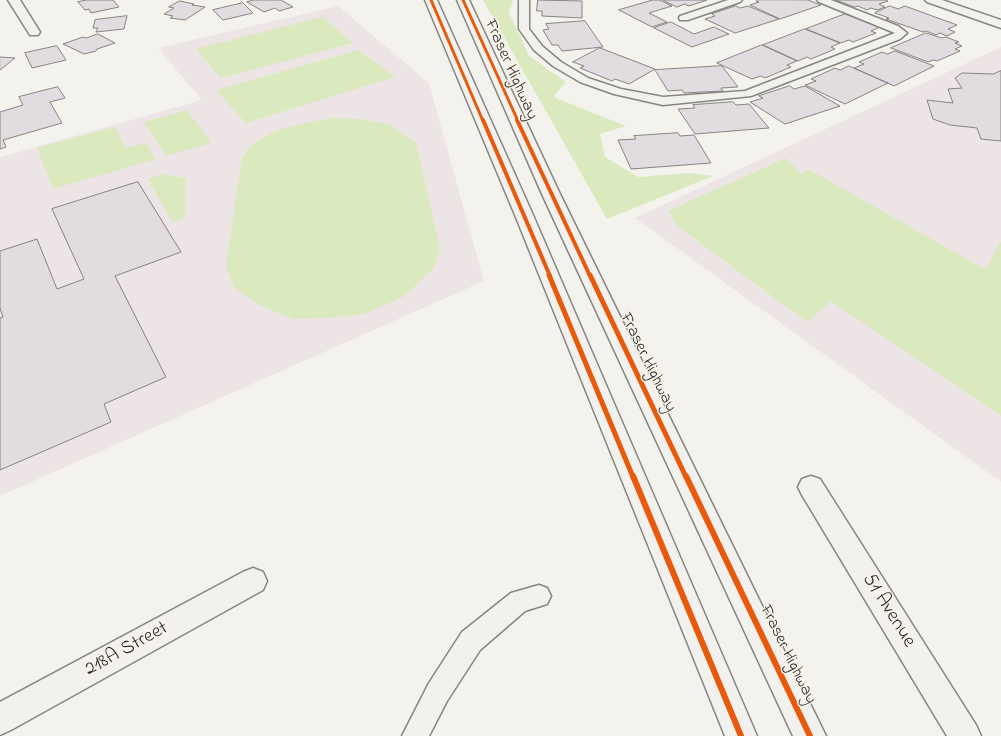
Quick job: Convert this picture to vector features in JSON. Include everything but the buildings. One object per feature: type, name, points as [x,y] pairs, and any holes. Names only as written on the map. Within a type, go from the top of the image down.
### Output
[{"type":"main road","points":[[431,0],[524,216],[741,736]]},
{"type":"main road","name":"Fraser Highway","points":[[463,0],[551,194],[810,736]]},
{"type":"main road","points":[[931,0],[1001,24]]},
{"type":"main road","points":[[29,1],[15,2],[34,32]]},
{"type":"main road","name":"51 Avenue","points":[[811,487],[965,736]]},
{"type":"main road","name":"218A Street","points":[[0,719],[253,582]]},
{"type":"lane","points":[[524,0],[524,29],[538,48],[556,64],[584,80],[618,92],[663,101],[748,94],[896,37],[902,32],[822,0]]},
{"type":"lane","points":[[684,18],[738,0]]},
{"type":"lane","points":[[416,736],[438,692],[471,641],[519,601],[539,596]]},
{"type":"shaded area","points":[[338,6],[429,83],[484,281],[0,496],[0,157],[202,100],[158,48]]},
{"type":"shaded area","points":[[1001,47],[1001,482],[635,218]]},
{"type":"green space","points":[[483,0],[513,0],[509,13],[529,56],[566,82],[553,97],[626,126],[600,134],[605,157],[638,177],[689,173],[713,176],[607,219]]},
{"type":"green space","points":[[323,17],[353,43],[221,78],[196,49]]},
{"type":"green space","points":[[359,50],[395,77],[246,123],[216,90]]},
{"type":"green space","points":[[187,110],[211,143],[166,156],[144,122]]},
{"type":"green space","points":[[332,118],[362,119],[390,125],[416,143],[440,250],[433,269],[403,297],[364,314],[328,318],[294,319],[259,305],[234,287],[226,266],[242,158],[252,145],[270,134],[290,127]]},
{"type":"green space","points":[[115,127],[126,148],[146,143],[156,159],[53,189],[37,148]]},
{"type":"green space","points":[[786,158],[801,174],[810,170],[986,270],[998,245],[1001,242],[1001,416],[831,301],[807,322],[676,225],[668,211]]},
{"type":"green space","points":[[163,174],[186,178],[185,216],[173,223],[148,179]]},
{"type":"cycle path","points":[[431,0],[524,215],[741,736]]},
{"type":"cycle path","points":[[463,0],[551,194],[810,736]]}]
